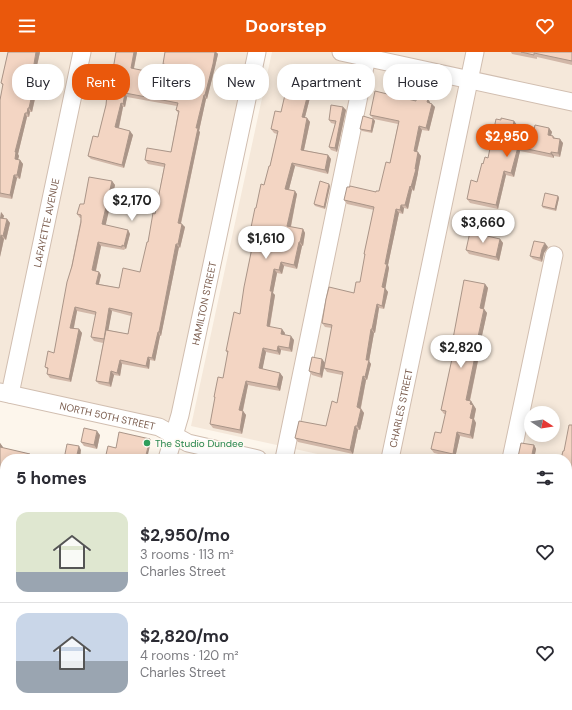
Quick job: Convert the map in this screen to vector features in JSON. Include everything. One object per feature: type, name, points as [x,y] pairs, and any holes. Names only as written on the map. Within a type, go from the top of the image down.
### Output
[{"type":"street","name":"LAFAYETTE AVENUE","points":[[5,393],[82,52]]},
{"type":"street","name":"HAMILTON STREET","points":[[168,454],[180,415],[257,52]]},
{"type":"street","points":[[341,52],[367,55],[469,80],[572,102]]},
{"type":"street","name":"CHARLES STREET","points":[[391,454],[475,52]]},
{"type":"street","points":[[285,454],[367,55]]},
{"type":"street","points":[[512,454],[554,255]]},
{"type":"street","name":"NORTH 50TH STREET","points":[[5,393],[159,427],[188,443],[236,454]]},
{"type":"shaded area","points":[[0,52],[248,52],[246,64],[213,64],[213,100],[238,100],[173,422],[0,385]]},
{"type":"shaded area","points":[[272,52],[572,52],[572,454],[317,454],[191,426],[262,100],[269,100],[269,66]]},
{"type":"building","points":[[8,52],[36,52],[34,64],[12,64],[12,100],[31,100],[27,113],[25,113],[15,152],[15,159],[20,160],[17,175],[14,175],[10,195],[0,193],[0,100],[3,84],[1,83]]},
{"type":"building","points":[[116,52],[134,52],[131,68],[138,69],[138,95],[130,94],[130,64],[114,64]]},
{"type":"building","points":[[165,52],[215,52],[205,95],[205,64],[163,64]]},
{"type":"building","points":[[521,52],[572,52],[572,61],[534,53],[534,55]]},
{"type":"building","points":[[375,91],[383,93],[383,100],[428,100],[427,102],[432,104],[426,128],[419,126],[414,151],[418,152],[416,169],[405,205],[401,205],[400,210],[396,209],[385,264],[387,264],[382,287],[385,288],[382,306],[377,304],[371,329],[366,360],[369,360],[365,377],[363,376],[357,407],[361,409],[357,426],[355,426],[350,450],[295,438],[299,421],[326,426],[332,401],[337,403],[343,372],[324,368],[332,325],[322,323],[326,299],[329,287],[354,293],[356,282],[360,282],[364,254],[374,207],[344,200],[347,187],[350,186],[376,192],[379,191],[386,162],[390,163],[399,121],[370,115],[373,100],[375,100]]},
{"type":"building","points":[[106,100],[124,100],[123,104],[121,103],[115,127],[130,131],[122,165],[88,156],[93,136],[98,137]]},
{"type":"building","points":[[162,100],[203,100],[178,223],[182,224],[178,244],[176,244],[159,332],[152,358],[148,357],[146,366],[120,360],[117,373],[111,371],[109,383],[96,381],[106,330],[128,334],[132,313],[109,308],[104,339],[91,337],[96,312],[75,307],[70,328],[79,329],[69,379],[47,374],[48,368],[45,367],[48,351],[54,353],[67,282],[72,266],[81,222],[81,215],[77,214],[80,204],[84,204],[89,177],[112,181],[102,224],[128,230],[124,246],[122,245],[122,247],[98,242],[92,270],[99,272],[96,284],[119,288],[123,268],[140,272],[148,242],[153,213],[155,214],[165,164],[145,160],[147,148],[171,152],[179,111],[176,110],[178,103]]},
{"type":"building","points":[[284,100],[306,100],[302,117],[307,118],[301,150],[328,155],[325,170],[292,163],[285,189],[295,191],[287,226],[303,229],[294,265],[281,262],[279,270],[274,269],[270,291],[272,291],[267,326],[282,329],[281,334],[291,336],[289,348],[278,346],[277,351],[263,348],[259,368],[280,373],[277,387],[246,381],[239,410],[243,411],[240,430],[210,424],[218,377],[223,378],[228,351],[226,351],[234,312],[240,314],[253,243],[248,242],[255,208],[261,184],[264,185],[270,166],[278,131],[271,129],[275,111],[281,112]]},
{"type":"building","points":[[331,105],[343,107],[335,148],[329,147],[336,121],[329,120]]},
{"type":"building","points":[[363,116],[373,119],[371,131],[360,129]]},
{"type":"building","points":[[501,118],[514,121],[512,130],[533,134],[535,125],[549,128],[548,135],[553,136],[553,138],[560,139],[558,153],[551,152],[551,154],[518,147],[511,173],[504,171],[496,205],[467,199],[471,180],[477,182],[482,163],[483,164],[485,157],[488,158],[496,119],[501,120]]},
{"type":"building","points":[[320,181],[329,184],[324,207],[314,204]]},
{"type":"building","points":[[545,193],[558,196],[555,209],[542,206]]},
{"type":"building","points":[[0,218],[7,219],[3,236],[1,235],[0,240]]},
{"type":"building","points":[[470,232],[500,239],[496,257],[466,250]]},
{"type":"building","points":[[534,241],[545,243],[540,258],[530,256]]},
{"type":"building","points":[[464,280],[485,284],[480,308],[484,309],[466,400],[471,401],[470,404],[473,405],[470,418],[473,419],[470,435],[457,432],[453,454],[431,449],[435,432],[441,433],[446,411],[441,410],[453,354],[454,344],[452,344]]},
{"type":"building","points":[[312,357],[322,359],[320,374],[309,371]]},
{"type":"building","points":[[569,425],[572,425],[572,454],[562,454]]},
{"type":"building","points":[[84,428],[97,431],[94,445],[81,442]]},
{"type":"building","points":[[119,432],[150,439],[146,454],[106,454],[108,446],[116,448]]},
{"type":"building","points":[[521,443],[534,445],[532,454],[519,454]]},
{"type":"building","points":[[67,444],[79,446],[77,454],[65,454]]},
{"type":"building","points":[[0,447],[30,454],[0,454]]},
{"type":"place","name":"The Studio Dundee","points":[[147,443]]}]
